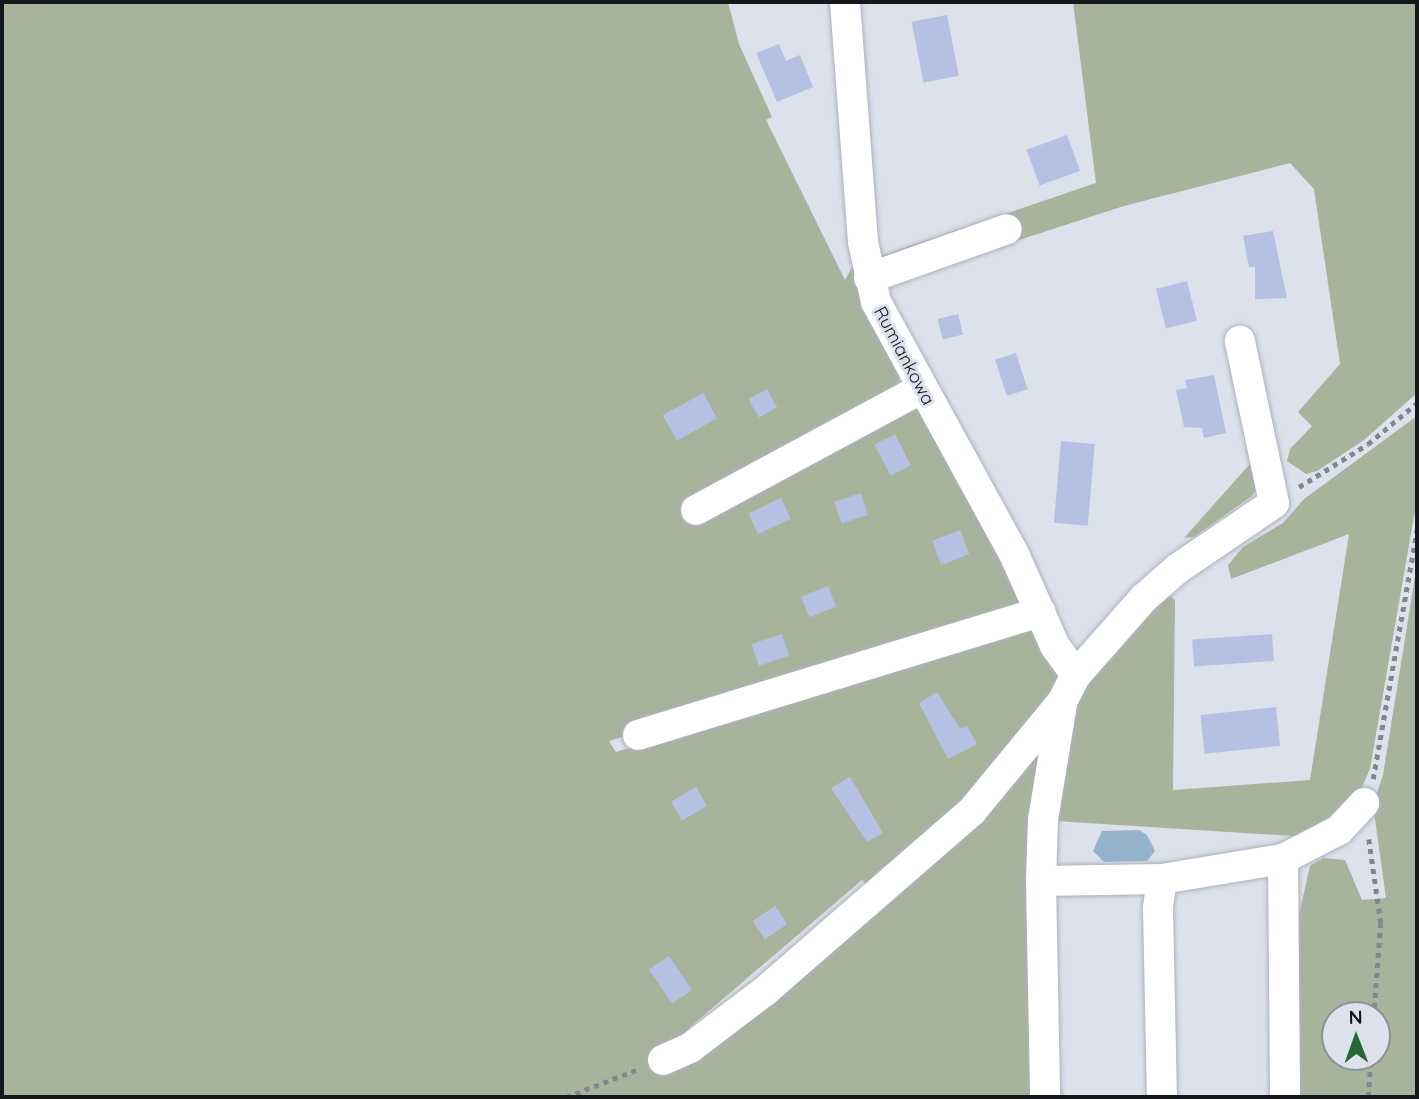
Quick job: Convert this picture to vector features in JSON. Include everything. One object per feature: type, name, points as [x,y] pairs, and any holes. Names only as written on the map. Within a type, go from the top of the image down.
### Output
[{"type":"street","name":"Rumiankowa","points":[[845,2],[869,278],[885,322],[1041,612],[1055,646],[1076,675]]},
{"type":"street","points":[[869,278],[1007,229]]},
{"type":"street","points":[[663,1059],[690,1048],[765,991],[962,820],[1062,702],[1076,675],[1177,569],[1274,503],[1240,341]]},
{"type":"street","points":[[696,510],[921,389]]},
{"type":"street","points":[[638,735],[1041,612]]},
{"type":"street","points":[[1045,1097],[1041,881],[1043,820],[1062,702]]},
{"type":"street","points":[[1041,881],[1161,879],[1283,859],[1339,830],[1364,803]]},
{"type":"street","points":[[1283,859],[1286,1097]]},
{"type":"street","points":[[1161,879],[1158,909],[1162,1097]]},
{"type":"path","points":[[1274,503],[1368,444],[1417,403]]},
{"type":"path","points":[[1375,1001],[1381,923],[1364,803],[1376,770],[1417,529]]},
{"type":"path","points":[[566,1097],[663,1059]]},
{"type":"path","points":[[1368,1097],[1370,1071]]},
{"type":"green space","points":[[2,2],[728,2],[739,44],[772,117],[766,120],[845,280],[855,262],[900,374],[896,394],[800,471],[901,410],[922,409],[1005,550],[1022,606],[746,700],[609,741],[616,752],[1033,626],[1058,663],[1060,686],[1004,760],[994,760],[975,784],[976,794],[868,886],[862,880],[689,1028],[700,1052],[1042,736],[1034,1097],[2,1097]]},
{"type":"green space","points":[[1073,2],[1417,2],[1417,393],[1364,440],[1317,471],[1306,474],[1287,461],[1290,449],[1312,426],[1298,412],[1340,364],[1314,189],[1290,163],[1124,206],[884,284],[895,307],[887,308],[882,300],[881,284],[900,274],[895,260],[878,264],[871,258],[859,54],[863,48],[878,257],[1096,183]]},
{"type":"green space","points":[[1417,416],[1416,505],[1370,769],[1358,796],[1298,844],[1293,836],[1055,821],[1074,696],[1162,589],[1175,600],[1173,790],[1310,780],[1349,534],[1231,579],[1228,565],[1243,547],[1283,523],[1304,499]]},
{"type":"green space","points":[[1257,456],[1259,485],[1252,496],[1194,537],[1184,538]]},
{"type":"green space","points":[[1417,564],[1417,1097],[1296,1097],[1292,945],[1310,866],[1323,858],[1345,860],[1362,900],[1386,898],[1373,805],[1383,775]]},
{"type":"water","points":[[1139,830],[1147,835],[1155,851],[1147,861],[1104,862],[1093,851],[1102,831]]},
{"type":"building","points":[[947,15],[959,76],[923,83],[912,22]]},
{"type":"building","points":[[779,44],[786,61],[800,55],[813,87],[777,102],[756,53]]},
{"type":"building","points":[[1067,135],[1080,171],[1040,185],[1027,150]]},
{"type":"building","points":[[1273,231],[1287,298],[1255,299],[1255,267],[1249,267],[1243,236]]},
{"type":"building","points":[[1187,281],[1197,321],[1166,329],[1156,289]]},
{"type":"building","points":[[958,314],[963,334],[943,339],[938,319]]},
{"type":"building","points":[[1016,353],[1028,389],[1007,396],[995,360]]},
{"type":"building","points":[[1214,375],[1226,433],[1204,438],[1202,428],[1184,427],[1176,390],[1187,388],[1185,380]]},
{"type":"building","points":[[767,389],[777,407],[759,418],[749,399]]},
{"type":"building","points":[[703,393],[717,418],[677,441],[663,415]]},
{"type":"building","points":[[895,434],[911,465],[890,476],[875,444]]},
{"type":"building","points":[[1061,441],[1095,444],[1088,526],[1054,523]]},
{"type":"building","points":[[861,493],[868,515],[841,524],[834,502]]},
{"type":"building","points":[[781,498],[791,519],[758,534],[748,513]]},
{"type":"building","points":[[960,530],[969,554],[941,565],[932,541]]},
{"type":"building","points":[[828,586],[836,606],[809,617],[801,597]]},
{"type":"building","points":[[782,634],[789,656],[759,666],[752,644]]},
{"type":"building","points":[[1272,634],[1274,661],[1194,667],[1192,640]]},
{"type":"building","points":[[937,692],[960,729],[967,726],[977,744],[948,759],[919,703]]},
{"type":"building","points":[[1276,707],[1280,746],[1204,754],[1200,715]]},
{"type":"building","points":[[850,777],[883,833],[867,842],[831,788]]},
{"type":"building","points":[[696,787],[707,806],[682,821],[671,802]]},
{"type":"building","points":[[775,906],[787,924],[765,939],[753,921]]},
{"type":"building","points":[[669,956],[692,990],[672,1003],[649,969]]}]
